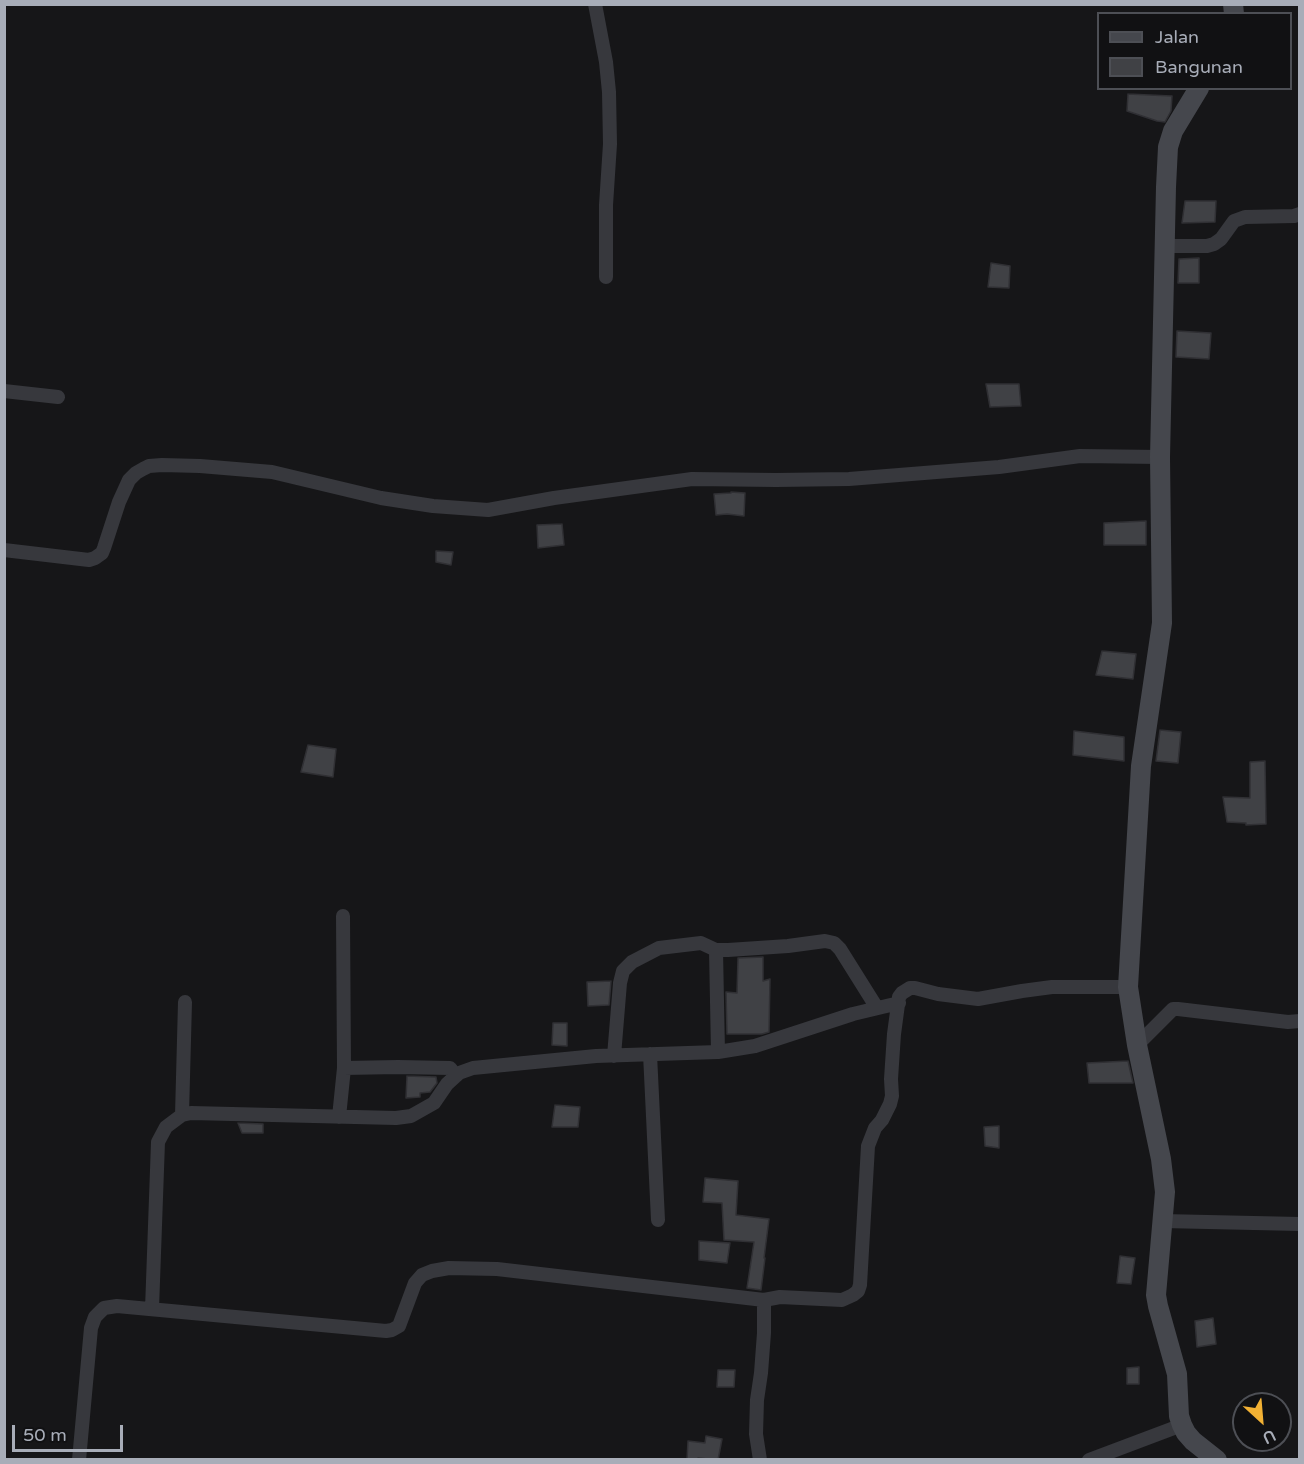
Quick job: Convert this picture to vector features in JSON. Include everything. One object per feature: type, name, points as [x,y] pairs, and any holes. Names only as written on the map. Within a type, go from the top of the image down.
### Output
[{"type":"street","points":[[595,4],[609,92],[610,144],[606,205],[606,277]]},
{"type":"street","points":[[1198,90],[1173,131],[1168,147],[1160,457],[1162,623],[1141,766],[1128,987],[1137,1045],[1161,1159],[1165,1192],[1156,1295],[1177,1374],[1179,1416],[1182,1425],[1193,1441],[1217,1460]]},
{"type":"street","points":[[1165,246],[1207,246],[1221,239],[1234,221],[1245,217],[1299,214]]},
{"type":"street","points":[[4,391],[58,397]]},
{"type":"street","points":[[4,550],[89,560],[95,558],[102,553],[129,480],[149,466],[200,466],[272,472],[381,498],[433,506],[488,510],[554,498],[693,479],[849,479],[999,467],[1080,456],[1160,457]]},
{"type":"street","points":[[339,1116],[344,1068],[343,916]]},
{"type":"street","points":[[614,1056],[623,971],[632,962],[659,948],[701,943],[716,950],[788,946],[825,941],[834,943],[877,1008]]},
{"type":"street","points":[[716,950],[718,1052]]},
{"type":"street","points":[[79,1460],[91,1328],[95,1317],[104,1308],[117,1306],[386,1331],[399,1326],[415,1283],[422,1275],[449,1268],[496,1269],[764,1300],[785,1298],[842,1300],[849,1298],[858,1291],[860,1285],[868,1146],[875,1128],[887,1112],[892,1096],[894,1034],[899,997],[910,988],[978,999],[1052,987],[1128,987]]},
{"type":"street","points":[[182,1115],[185,1002]]},
{"type":"street","points":[[152,1309],[158,1142],[166,1128],[182,1115],[191,1113],[396,1118],[411,1116],[434,1102],[447,1084],[459,1073],[473,1068],[614,1056],[718,1052],[755,1046],[853,1014],[899,1003]]},
{"type":"street","points":[[1137,1045],[1173,1009],[1299,1022]]},
{"type":"street","points":[[650,1054],[658,1220]]},
{"type":"street","points":[[344,1068],[450,1068],[456,1076]]},
{"type":"street","points":[[1162,1221],[1299,1224]]},
{"type":"street","points":[[760,1460],[756,1434],[764,1334],[764,1300]]},
{"type":"street","points":[[1089,1460],[1182,1425]]},
{"type":"building","points":[[1128,94],[1172,96],[1171,111],[1165,122],[1127,111]]},
{"type":"building","points":[[1185,201],[1216,201],[1215,222],[1182,223]]},
{"type":"building","points":[[1199,258],[1199,283],[1178,283],[1179,259]]},
{"type":"building","points":[[991,263],[1010,266],[1009,288],[988,287]]},
{"type":"building","points":[[1177,331],[1211,333],[1209,359],[1176,357]]},
{"type":"building","points":[[986,384],[1019,384],[1021,406],[990,407]]},
{"type":"building","points":[[745,493],[744,516],[716,515],[714,494]]},
{"type":"building","points":[[1146,521],[1146,545],[1104,545],[1104,523]]},
{"type":"building","points":[[562,524],[564,545],[538,548],[537,525]]},
{"type":"building","points":[[436,551],[453,552],[451,565],[436,562]]},
{"type":"building","points":[[1102,651],[1136,654],[1133,679],[1096,675]]},
{"type":"building","points":[[1160,730],[1181,732],[1178,763],[1156,761]]},
{"type":"building","points":[[1074,731],[1124,737],[1124,761],[1073,755]]},
{"type":"building","points":[[308,745],[336,749],[333,777],[301,772]]},
{"type":"building","points":[[1265,761],[1266,824],[1246,825],[1246,823],[1227,822],[1223,797],[1250,798],[1250,762]]},
{"type":"building","points":[[763,957],[763,981],[770,979],[769,1032],[727,1034],[726,992],[737,993],[738,958]]},
{"type":"building","points":[[611,981],[609,1005],[588,1006],[587,982]]},
{"type":"building","points":[[553,1023],[567,1023],[567,1046],[552,1045]]},
{"type":"building","points":[[1128,1061],[1133,1083],[1089,1083],[1087,1063]]},
{"type":"building","points":[[407,1076],[436,1077],[437,1083],[430,1092],[420,1093],[420,1097],[406,1098]]},
{"type":"building","points":[[555,1105],[580,1107],[578,1127],[552,1127]]},
{"type":"building","points":[[238,1123],[263,1124],[263,1133],[242,1133]]},
{"type":"building","points":[[999,1126],[999,1148],[985,1146],[984,1127]]},
{"type":"building","points":[[705,1178],[738,1181],[736,1215],[769,1219],[761,1290],[747,1288],[754,1242],[724,1240],[722,1203],[703,1202]]},
{"type":"building","points":[[699,1241],[730,1243],[727,1263],[699,1260]]},
{"type":"building","points":[[1120,1256],[1135,1258],[1131,1284],[1117,1283]]},
{"type":"building","points":[[1213,1318],[1216,1344],[1197,1347],[1195,1321]]},
{"type":"building","points":[[1139,1367],[1139,1384],[1127,1384],[1127,1368]]},
{"type":"building","points":[[718,1370],[735,1370],[734,1387],[717,1387]]},
{"type":"building","points":[[706,1436],[722,1439],[718,1460],[698,1458],[698,1460],[687,1460],[688,1441],[705,1443]]}]
